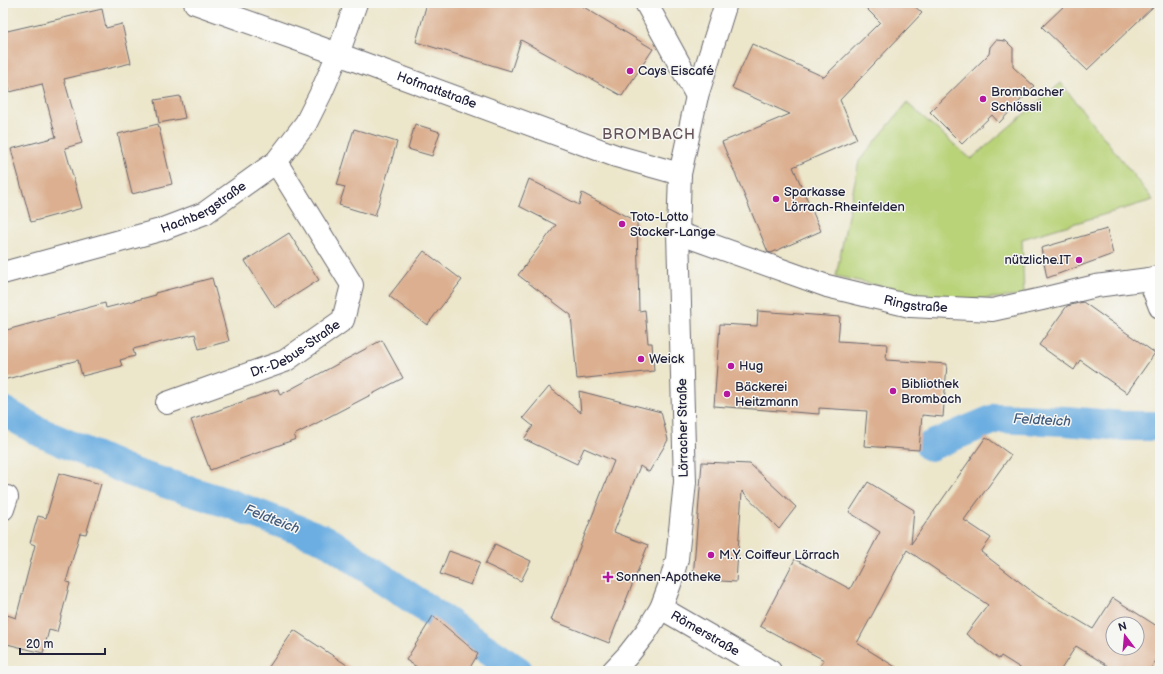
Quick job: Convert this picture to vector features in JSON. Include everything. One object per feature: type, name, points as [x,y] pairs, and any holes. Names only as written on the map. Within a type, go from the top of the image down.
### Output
[{"type":"street","name":"Hofmattstraße","points":[[195,3],[616,156],[680,174]]},
{"type":"street","name":"Hachbergstraße","points":[[3,273],[160,230],[205,213],[276,162],[306,123],[338,54],[356,3]]},
{"type":"street","points":[[646,3],[698,96]]},
{"type":"street","name":"Lörracher Straße","points":[[613,671],[642,638],[661,608],[670,584],[677,558],[685,482],[678,233],[680,174],[698,96],[726,3]]},
{"type":"street","name":"Dr.-Debus-Straße","points":[[167,403],[285,361],[343,320],[352,285],[276,162]]},
{"type":"street","name":"Ringstraße","points":[[678,233],[827,286],[910,306],[992,310],[1096,286],[1155,278]]},
{"type":"street","points":[[1155,278],[1160,307]]},
{"type":"street","name":"Römerstraße","points":[[661,608],[770,671]]},
{"type":"green space","points":[[1061,83],[1153,200],[1022,239],[1024,296],[947,301],[836,276],[859,161],[907,103],[971,159]]},
{"type":"building","points":[[427,3],[577,3],[653,49],[622,96],[521,40],[511,71],[416,42]]},
{"type":"building","points":[[861,3],[911,3],[922,13],[840,100],[857,139],[793,167],[821,231],[771,253],[768,252],[722,142],[790,114],[732,88],[752,44],[824,77],[880,22]]},
{"type":"building","points":[[1067,3],[1157,3],[1087,70],[1042,27]]},
{"type":"building","points":[[102,9],[106,28],[122,24],[131,63],[64,79],[82,143],[65,148],[82,208],[31,222],[11,149],[56,137],[42,84],[10,92],[3,64],[3,32]]},
{"type":"building","name":"Brombacher Schlössli","points":[[996,40],[1006,41],[1013,48],[1013,67],[1034,86],[999,123],[992,115],[962,144],[930,112],[989,54],[990,47]]},
{"type":"building","points":[[180,96],[185,118],[159,123],[155,100]]},
{"type":"building","points":[[158,124],[172,184],[132,194],[118,134]]},
{"type":"building","points":[[415,124],[440,132],[432,156],[408,149]]},
{"type":"building","points":[[354,129],[397,142],[375,216],[339,205],[345,187],[337,185]]},
{"type":"building","points":[[529,179],[579,205],[582,193],[637,222],[639,311],[645,310],[648,343],[652,343],[654,371],[577,379],[571,315],[518,275],[556,225],[519,206]]},
{"type":"building","name":"nützliche.IT","points":[[1107,229],[1113,254],[1047,278],[1041,248]]},
{"type":"building","points":[[289,233],[319,280],[275,308],[245,261]]},
{"type":"building","points":[[424,251],[462,280],[427,325],[389,296]]},
{"type":"building","points":[[212,278],[229,341],[199,349],[195,334],[133,349],[135,356],[120,360],[122,366],[82,376],[78,360],[3,380],[3,331],[105,303],[106,308]]},
{"type":"building","points":[[1083,302],[1155,353],[1127,393],[1080,360],[1074,370],[1039,345],[1067,306]]},
{"type":"building","points":[[758,311],[840,317],[838,341],[887,344],[886,360],[947,364],[943,417],[922,415],[919,450],[864,446],[867,411],[819,408],[819,414],[714,406],[720,324],[757,326]]},
{"type":"building","points":[[382,340],[403,378],[294,435],[296,439],[210,470],[191,420],[278,389],[280,395]]},
{"type":"building","points":[[549,387],[581,413],[579,391],[661,412],[668,440],[649,472],[640,466],[614,532],[648,545],[609,643],[551,620],[614,461],[584,448],[577,464],[524,439],[533,426],[523,418]]},
{"type":"building","points":[[986,437],[1011,455],[964,520],[991,538],[981,552],[1038,596],[1093,629],[1113,598],[1141,616],[1105,616],[1105,656],[1145,656],[1145,618],[1160,628],[1160,654],[1149,671],[1116,671],[1076,646],[1060,671],[1025,671],[1001,656],[999,659],[966,634],[988,605],[907,550],[857,643],[902,671],[817,671],[824,660],[760,626],[795,559],[850,589],[880,532],[849,512],[868,482],[914,510],[911,544]]},
{"type":"building","points":[[702,462],[750,464],[796,507],[779,529],[742,491],[736,582],[693,579]]},
{"type":"building","points":[[59,473],[101,484],[86,534],[80,533],[66,582],[70,583],[57,632],[49,630],[43,653],[3,643],[3,629],[7,615],[16,618],[35,545],[30,543],[38,516],[46,518]]},
{"type":"building","points":[[495,544],[531,561],[521,581],[485,564]]},
{"type":"building","points":[[449,551],[480,562],[471,585],[440,574]]},
{"type":"building","points":[[433,616],[478,654],[468,671],[423,671],[406,660]]},
{"type":"building","points":[[294,630],[356,671],[266,671]]},
{"type":"waterway","name":"Feldteich","points":[[3,411],[40,432],[133,473],[231,504],[328,541],[518,671]]},
{"type":"waterway","name":"Feldteich","points":[[930,446],[997,418],[1066,421],[1123,426],[1160,426]]},
{"type":"place","name":"Cays Eiscafé","points":[[630,71]]},
{"type":"place","name":"Brombacher Schlössli","points":[[983,99]]},
{"type":"place","name":"Sparkasse Lörrach-Rheinfelden","points":[[776,199]]},
{"type":"place","name":"Toto-Lotto Stocker-Lange","points":[[622,224]]},
{"type":"place","name":"nützliche.IT","points":[[1079,260]]},
{"type":"place","name":"Weick","points":[[641,359]]},
{"type":"place","name":"Hug","points":[[731,366]]},
{"type":"place","name":"Bibliothek Brombach","points":[[893,391]]},
{"type":"place","name":"Bäckerei Heitzmann","points":[[727,394]]},
{"type":"place","name":"M.Y. Coiffeur Lörrach","points":[[711,555]]},
{"type":"place","name":"Sonnen-Apotheke","points":[[608,577]]},
{"type":"district","name":"BROMBACH","points":[[649,134]]}]
